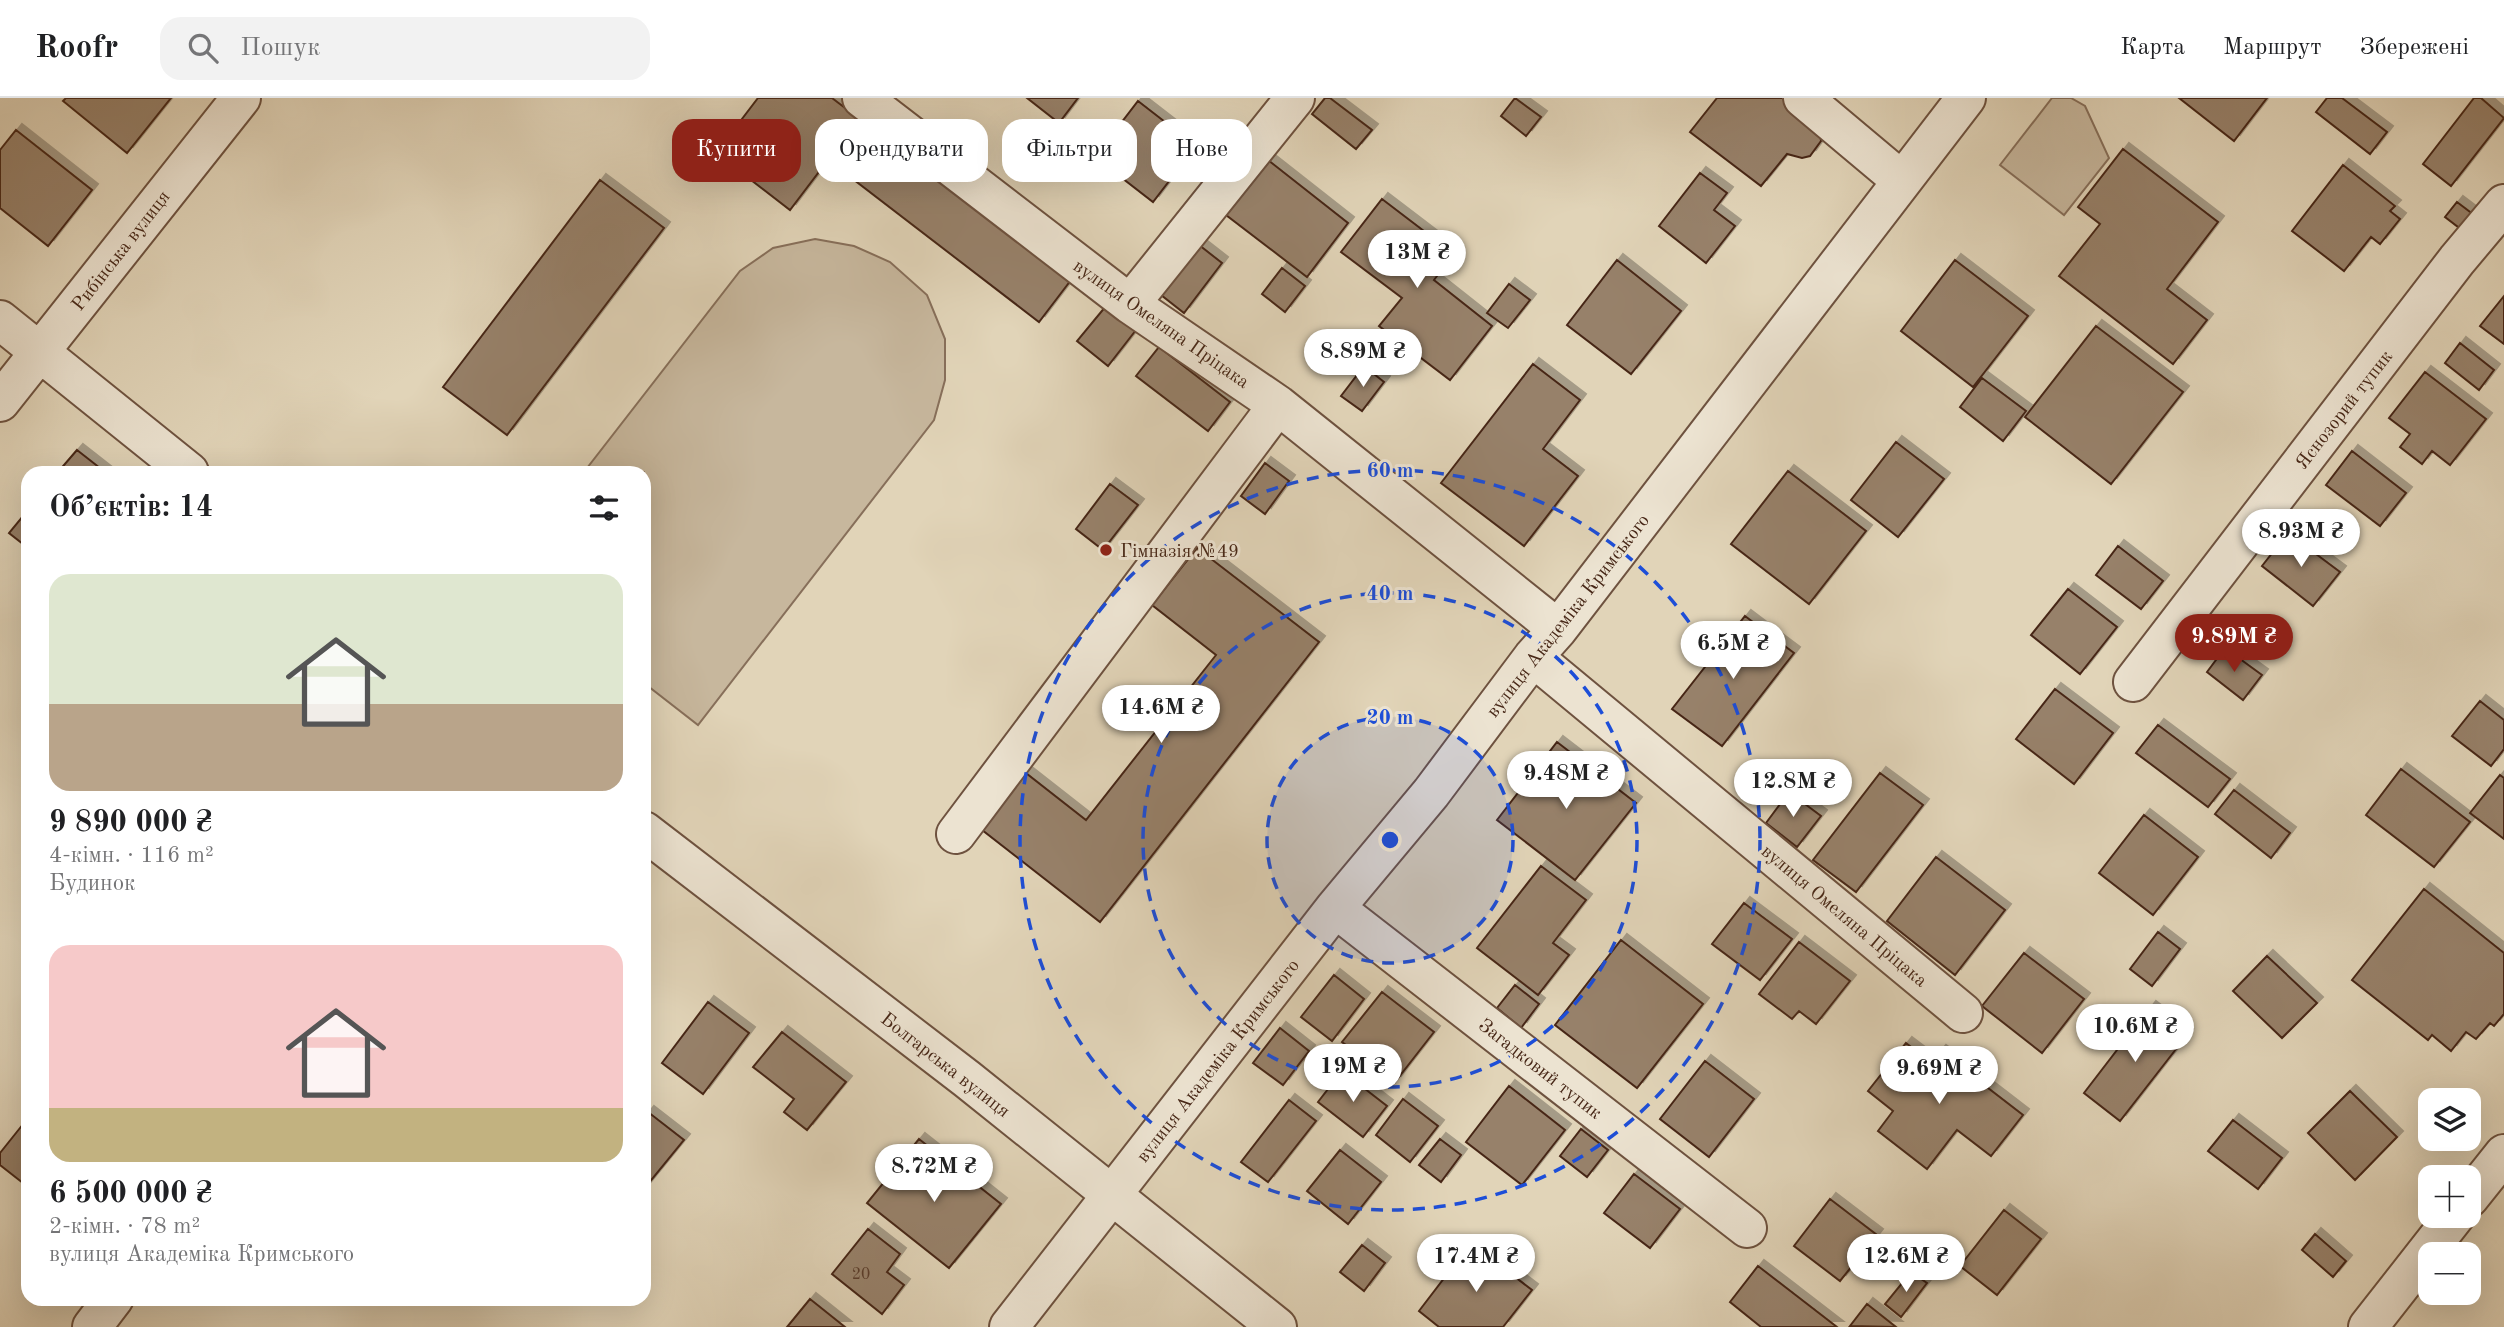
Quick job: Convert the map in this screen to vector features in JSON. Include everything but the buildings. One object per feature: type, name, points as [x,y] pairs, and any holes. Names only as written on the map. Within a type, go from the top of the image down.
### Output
[{"type":"street","name":"Рибінська вулиця","points":[[0,402],[241,98]]},
{"type":"street","name":"вулиця Омеляна Пріцака","points":[[862,98],[1130,304],[1279,405],[1558,629]]},
{"type":"street","points":[[1130,304],[1294,98]]},
{"type":"street","points":[[1803,98],[1902,181]]},
{"type":"street","name":"вулиця Академіка Кримського","points":[[1009,1327],[1335,908],[1431,793],[1533,657],[1558,629],[1966,98]]},
{"type":"street","name":"Яснозорий тупик","points":[[2133,682],[2457,261],[2504,204]]},
{"type":"street","points":[[0,320],[181,466]]},
{"type":"street","points":[[956,834],[1279,405]]},
{"type":"street","name":"вулиця Омеляна Пріцака","points":[[1533,657],[1963,1013]]},
{"type":"street","name":"Болгарська вулиця","points":[[651,836],[967,1079],[1277,1327]]},
{"type":"street","name":"Загадковий тупик","points":[[1335,908],[1746,1228]]},
{"type":"street","points":[[2481,1183],[2504,1154]]},
{"type":"street","points":[[2368,1327],[2446,1228]]},
{"type":"street","points":[[92,1327],[108,1306]]},
{"type":"shaded area","points":[[2052,98],[2071,98],[2085,106],[2109,158],[2064,215],[2000,165]]},
{"type":"shaded area","points":[[815,239],[854,246],[890,262],[927,295],[945,339],[945,380],[934,420],[698,725],[651,688],[651,466],[589,466],[740,271],[773,248]]},
{"type":"place","name":"Гімназія №49","points":[[1106,550]]}]
